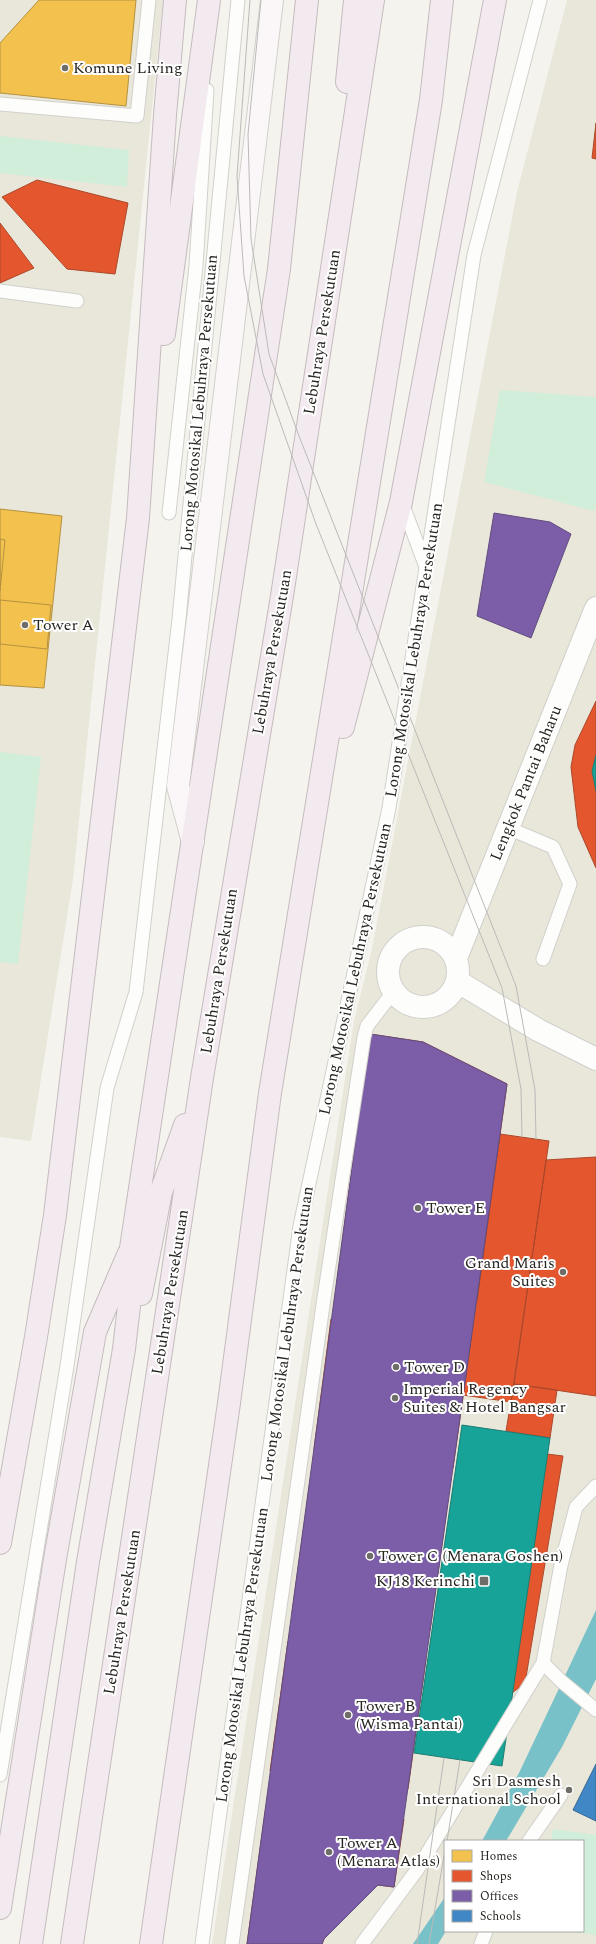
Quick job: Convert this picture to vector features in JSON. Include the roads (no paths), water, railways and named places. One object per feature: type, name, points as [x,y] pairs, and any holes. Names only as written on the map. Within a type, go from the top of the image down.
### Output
[{"type":"highway","points":[[138,518],[165,115],[175,0]]},
{"type":"highway","points":[[0,1543],[55,1215],[138,518],[209,0]]},
{"type":"highway","points":[[31,1944],[88,1562],[124,1349],[132,1280],[131,1248],[279,269],[307,0]]},
{"type":"highway","points":[[324,318],[355,0]]},
{"type":"highway","name":"Lebuhraya Persekutuan","points":[[72,1944],[202,1078],[282,596],[373,0]]},
{"type":"highway","points":[[151,1944],[230,1396],[270,1093],[430,108],[442,0]]},
{"type":"highway","points":[[309,858],[402,502],[494,6]]},
{"type":"highway","points":[[88,1562],[161,1192],[202,1078]]},
{"type":"highway","points":[[0,1908],[54,1567],[95,1332],[131,1248]]},
{"type":"street","points":[[193,842],[178,786],[272,0]]},
{"type":"street","name":"Lengkok Pantai Baharu","points":[[456,958],[596,608]]},
{"type":"street","points":[[418,937],[430,937],[445,945],[456,958],[458,970],[457,981],[452,991],[444,1000],[428,1006],[412,1005],[402,999],[394,991],[389,980],[391,957],[407,940],[418,937]]},
{"type":"street","points":[[457,981],[538,1030],[596,1059]]},
{"type":"lane","points":[[0,104],[137,116],[149,0]]},
{"type":"lane","points":[[169,512],[196,266],[213,0]]},
{"type":"lane","name":"Lorong Motosikal Lebuhraya Persekutuan","points":[[0,1775],[67,1366],[107,1088],[136,992],[179,619],[238,0]]},
{"type":"lane","name":"Lorong Motosikal Lebuhraya Persekutuan","points":[[202,1944],[300,1226],[389,808],[474,255],[540,0]]},
{"type":"lane","points":[[0,291],[77,301]]},
{"type":"lane","points":[[402,502],[426,568]]},
{"type":"lane","points":[[508,828],[553,846],[570,884],[544,959]]},
{"type":"lane","points":[[232,1944],[328,1299],[364,1037],[367,1026],[394,991]]},
{"type":"lane","points":[[362,1944],[417,1870],[543,1663],[561,1565],[576,1506],[596,1486]]},
{"type":"lane","points":[[543,1663],[561,1681],[596,1710]]},
{"type":"lane","points":[[530,1840],[562,1795]]},
{"type":"lane","points":[[481,1944],[486,1932]]},
{"type":"water","points":[[596,1610],[596,1679],[562,1747],[507,1840],[483,1840],[519,1773]]},
{"type":"water","points":[[444,1898],[444,1932],[445,1932],[438,1944],[413,1944]]},
{"type":"tram line","points":[[250,0],[237,176],[244,276],[263,374],[316,524],[502,988],[521,1089],[522,1137]]},
{"type":"tram line","points":[[261,0],[248,134],[251,239],[269,354],[299,436],[516,986],[535,1090],[536,1139]]},
{"type":"tram line","points":[[417,1944],[444,1758]]},
{"type":"tram line","points":[[447,1840],[460,1760]]},
{"type":"tram line","points":[[429,1944],[444,1856]]},
{"type":"place","name":"Komune Living","points":[[65,68]]},
{"type":"place","name":"Tower A","points":[[25,625]]},
{"type":"place","name":"Tower E","points":[[418,1208]]},
{"type":"place","name":"Grand Maris Suites","points":[[563,1272]]},
{"type":"place","name":"Tower D","points":[[396,1367]]},
{"type":"place","name":"Imperial Regency Suites & Hotel Bangsar","points":[[395,1398]]},
{"type":"place","name":"Tower C (Menara Goshen)","points":[[370,1556]]},
{"type":"place","name":"KJ18 Kerinchi","points":[[484,1581]]},
{"type":"place","name":"Tower B (Wisma Pantai)","points":[[348,1715]]},
{"type":"place","name":"Sri Dasmesh International School","points":[[569,1790]]},
{"type":"place","name":"Tower A (Menara Atlas)","points":[[329,1852]]}]
